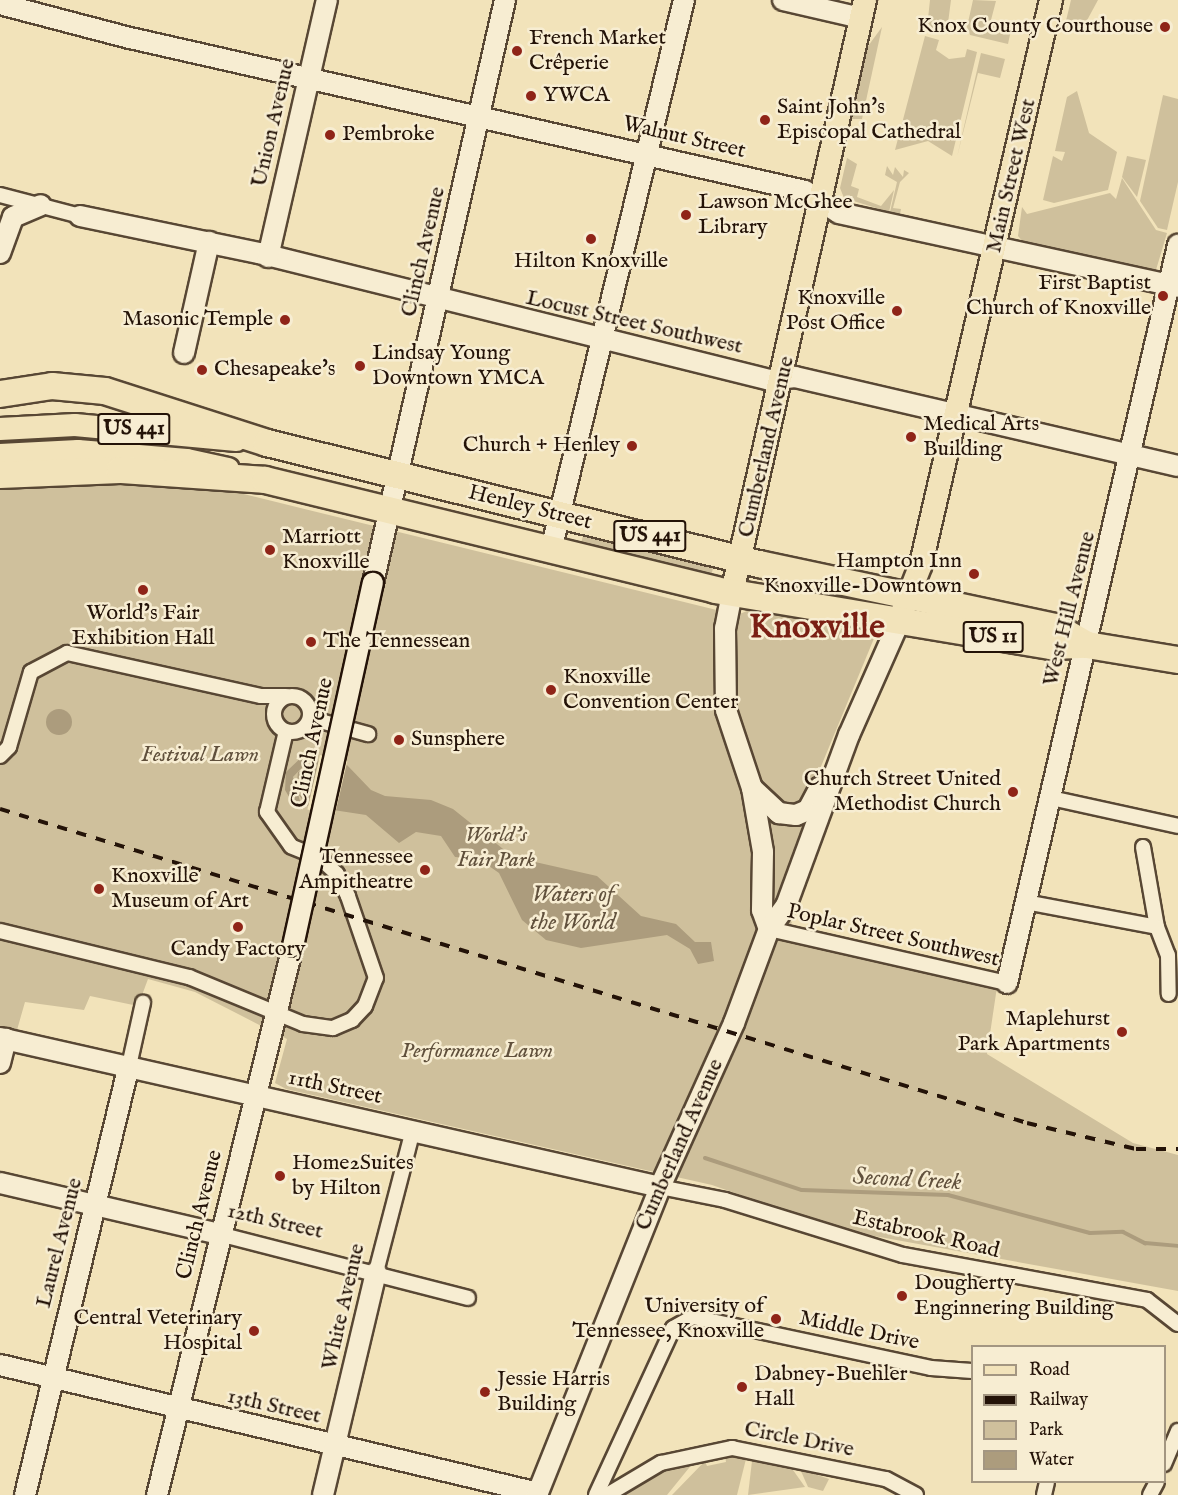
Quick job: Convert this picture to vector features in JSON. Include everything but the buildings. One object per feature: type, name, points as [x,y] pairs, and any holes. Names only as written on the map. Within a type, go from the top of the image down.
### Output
[{"type":"highway","points":[[0,394],[51,386],[105,391],[267,443]]},
{"type":"highway","name":"Henley Street","points":[[267,443],[559,515],[909,596],[1056,627],[1097,646]]},
{"type":"highway","points":[[0,475],[120,470],[265,480]]},
{"type":"highway","name":"Henley Street","points":[[265,480],[390,508],[551,550],[732,593],[1051,646],[1097,646],[1178,660]]},
{"type":"main road","name":"Main Street West","points":[[899,622],[909,596],[956,415],[1051,0]]},
{"type":"main road","name":"Cumberland Avenue","points":[[732,593],[823,201],[863,9]]},
{"type":"main road","name":"Henley Street","points":[[0,429],[111,427],[267,443]]},
{"type":"main road","name":"Henley Street","points":[[0,455],[78,451],[188,460],[265,480]]},
{"type":"street","name":"Union Avenue","points":[[268,257],[327,0]]},
{"type":"street","name":"Clinch Avenue","points":[[157,1495],[219,1234],[276,1016],[390,508],[394,474],[438,300],[505,0]]},
{"type":"street","points":[[551,550],[684,0]]},
{"type":"street","points":[[783,0],[863,9]]},
{"type":"street","name":"Walnut Street","points":[[0,4],[57,9],[308,79],[648,153],[805,191],[839,213],[996,245],[1174,286]]},
{"type":"street","points":[[0,195],[80,216]]},
{"type":"street","points":[[0,253],[13,217],[41,206]]},
{"type":"street","name":"Locust Street Southwest","points":[[80,216],[209,242],[770,380],[783,377],[1178,466]]},
{"type":"street","points":[[184,353],[209,242]]},
{"type":"street","name":"West Hill Avenue","points":[[1007,983],[1050,798],[1097,646],[1130,456],[1174,286],[1178,245]]},
{"type":"street","points":[[0,422],[81,417],[111,427]]},
{"type":"street","name":"Cumberland Avenue","points":[[537,1494],[660,1187],[734,1023],[769,929],[762,910],[763,852],[752,788],[726,710],[725,628],[732,593]]},
{"type":"street","points":[[769,929],[790,896],[849,735],[899,622]]},
{"type":"street","points":[[0,756],[9,747],[31,672],[59,654],[79,653],[249,692],[303,699],[310,715],[301,730],[280,726],[249,692]]},
{"type":"street","points":[[0,931],[189,977],[276,1016],[324,1028],[343,1025],[365,1006],[376,978],[337,874],[282,837],[267,812],[280,726],[274,709],[286,696]]},
{"type":"street","points":[[324,722],[368,734]]},
{"type":"street","name":"Cumberland Avenue","points":[[752,788],[779,813],[796,815],[808,810],[849,735]]},
{"type":"street","points":[[1050,798],[1178,826]]},
{"type":"street","points":[[1143,847],[1157,927],[1168,955],[1169,994]]},
{"type":"street","points":[[1025,902],[1157,927]]},
{"type":"street","name":"Poplar Street Southwest","points":[[769,929],[1007,983]]},
{"type":"street","name":"Laurel Avenue","points":[[25,1495],[51,1377],[143,1003]]},
{"type":"street","points":[[0,1063],[3,1038]]},
{"type":"street","name":"11th Street","points":[[3,1038],[660,1187]]},
{"type":"street","name":"White Avenue","points":[[323,1495],[376,1272],[413,1130]]},
{"type":"street","name":"12th Street","points":[[0,1183],[93,1207],[219,1234],[376,1272],[468,1298]]},
{"type":"street","name":"Estabrook Road","points":[[660,1187],[725,1200],[903,1255],[1147,1300],[1178,1324]]},
{"type":"street","name":"Middle Drive","points":[[596,1495],[673,1328],[693,1317],[931,1368],[971,1371]]},
{"type":"street","name":"13th Street","points":[[0,1365],[537,1494]]},
{"type":"street","points":[[1166,1459],[1178,1431]]},
{"type":"street","name":"Circle Drive","points":[[607,1495],[668,1460],[732,1448],[886,1479],[916,1495]]},
{"type":"green space","points":[[930,0],[951,0],[948,23],[943,22],[941,31],[927,28]]},
{"type":"green space","points":[[973,0],[996,1],[991,20],[1012,25],[1008,44],[970,35],[967,27]]},
{"type":"green space","points":[[1071,0],[1098,0],[1085,24],[1065,25]]},
{"type":"green space","points":[[882,27],[862,119],[849,119],[863,53]]},
{"type":"green space","points":[[925,36],[939,40],[936,50],[949,59],[965,57],[967,49],[977,52],[952,156],[928,141],[895,150]]},
{"type":"green space","points":[[981,53],[1005,59],[1000,78],[978,73],[957,157]]},
{"type":"green space","points":[[1077,91],[1089,133],[1117,152],[1108,190],[1054,203],[1043,200],[1053,156],[1062,161],[1065,152],[1055,151],[1067,97]]},
{"type":"green space","points":[[1163,95],[1178,99],[1178,182],[1167,230],[1158,228],[1140,201]]},
{"type":"green space","points":[[1127,156],[1146,160],[1137,197],[1122,177]]},
{"type":"green space","points":[[847,158],[857,164],[851,186],[859,189],[857,197],[881,206],[894,190],[889,212],[844,198],[840,188]]},
{"type":"green space","points":[[887,166],[893,175],[895,167],[903,177],[904,170],[909,173],[900,182],[893,208],[901,209],[900,214],[890,212],[897,182],[885,175]]},
{"type":"green space","points":[[1122,178],[1156,230],[1167,233],[1156,270],[1024,243],[1018,236],[1022,207],[1027,214],[1110,193],[1116,199]]},
{"type":"green space","name":"World's Fair Park","points":[[33,479],[227,490],[737,615],[752,609],[875,636],[810,793],[812,813],[775,915],[792,922],[784,941],[997,987],[987,1054],[1133,1143],[1178,1155],[1178,1291],[841,1230],[712,1185],[286,1089],[275,1083],[287,1039],[195,992],[148,979],[138,1006],[90,996],[84,1010],[25,1002],[17,1030],[0,1029],[0,484]]},
{"type":"green space","points":[[584,531],[715,561],[711,578],[580,548]]},
{"type":"green space","points":[[765,579],[823,593],[870,596],[869,604],[764,589]]},
{"type":"green space","points":[[725,1455],[746,1459],[737,1495],[672,1495],[705,1461],[707,1466],[726,1462]]},
{"type":"green space","points":[[752,1461],[793,1470],[805,1487],[748,1495]]},
{"type":"green space","points":[[693,1463],[667,1495],[616,1495],[668,1466]]},
{"type":"green space","points":[[800,1469],[829,1479],[823,1491],[808,1487]]},
{"type":"water","points":[[59,709],[68,713],[72,722],[68,731],[59,735],[50,731],[46,722],[50,713]]},
{"type":"water","points":[[308,751],[311,758],[293,777],[300,801],[295,807],[285,790],[286,772]]},
{"type":"water","name":"Waters of the World","points":[[323,758],[347,765],[371,790],[385,796],[431,800],[453,809],[513,857],[597,876],[641,916],[676,924],[695,942],[711,942],[714,961],[698,964],[690,949],[667,935],[581,948],[546,940],[522,920],[499,873],[479,859],[455,857],[441,836],[416,832],[399,843],[366,815],[307,806],[296,791],[298,772]]},
{"type":"pier","points":[[320,755],[347,761],[335,816],[307,810]]},
{"type":"waterway","name":"Second Creek","points":[[705,1158],[802,1190],[948,1195],[1090,1233],[1123,1232],[1145,1243],[1178,1246]]},
{"type":"railway","points":[[0,809],[1027,1123],[1136,1149],[1178,1149]]},
{"type":"place","name":"Knox County Courthouse","points":[[1165,27]]},
{"type":"place","name":"French Market Crêperie","points":[[517,51]]},
{"type":"place","name":"YWCA","points":[[531,96]]},
{"type":"place","name":"Saint John's Episcopal Cathedral","points":[[765,120]]},
{"type":"place","name":"Pembroke","points":[[330,135]]},
{"type":"place","name":"Lawson McGhee Library","points":[[686,215]]},
{"type":"place","name":"Hilton Knoxville","points":[[591,239]]},
{"type":"place","name":"First Baptist Church of Knoxville","points":[[1163,296]]},
{"type":"place","name":"Knoxville Post Office","points":[[897,311]]},
{"type":"place","name":"Masonic Temple","points":[[285,320]]},
{"type":"place","name":"Lindsay Young Downtown YMCA","points":[[360,366]]},
{"type":"place","name":"Chesapeake's","points":[[202,370]]},
{"type":"place","name":"Medical Arts Building","points":[[911,437]]},
{"type":"place","name":"Church + Henley","points":[[632,446]]},
{"type":"place","name":"Marriott Knoxville","points":[[270,550]]},
{"type":"place","name":"Hampton Inn Knoxville-Downtown","points":[[974,574]]},
{"type":"place","name":"World’s Fair Exhibition Hall","points":[[143,590]]},
{"type":"place","name":"The Tennessean","points":[[311,642]]},
{"type":"place","name":"Knoxville Convention Center","points":[[551,690]]},
{"type":"place","name":"Sunsphere","points":[[399,740]]},
{"type":"place","name":"Church Street United Methodist Church","points":[[1013,792]]},
{"type":"place","name":"Tennessee Ampitheatre","points":[[425,870]]},
{"type":"place","name":"Knoxville Museum of Art","points":[[99,889]]},
{"type":"place","name":"Candy Factory","points":[[238,927]]},
{"type":"place","name":"Maplehurst Park Apartments","points":[[1122,1032]]},
{"type":"place","name":"Home2Suites by Hilton","points":[[280,1176]]},
{"type":"place","name":"Dougherty Enginnering Building","points":[[902,1296]]},
{"type":"place","name":"University of Tennessee, Knoxville","points":[[776,1319]]},
{"type":"place","name":"Central Veterinary Hospital","points":[[254,1331]]},
{"type":"place","name":"Dabney-Buehler Hall","points":[[742,1387]]},
{"type":"place","name":"Jessie Harris Building","points":[[485,1392]]},
{"type":"district","name":"Knoxville","points":[[817,628]]},
{"type":"park label","name":"Festival Lawn","points":[[200,756]]},
{"type":"park label","name":"Performance Lawn","points":[[477,1052]]}]
